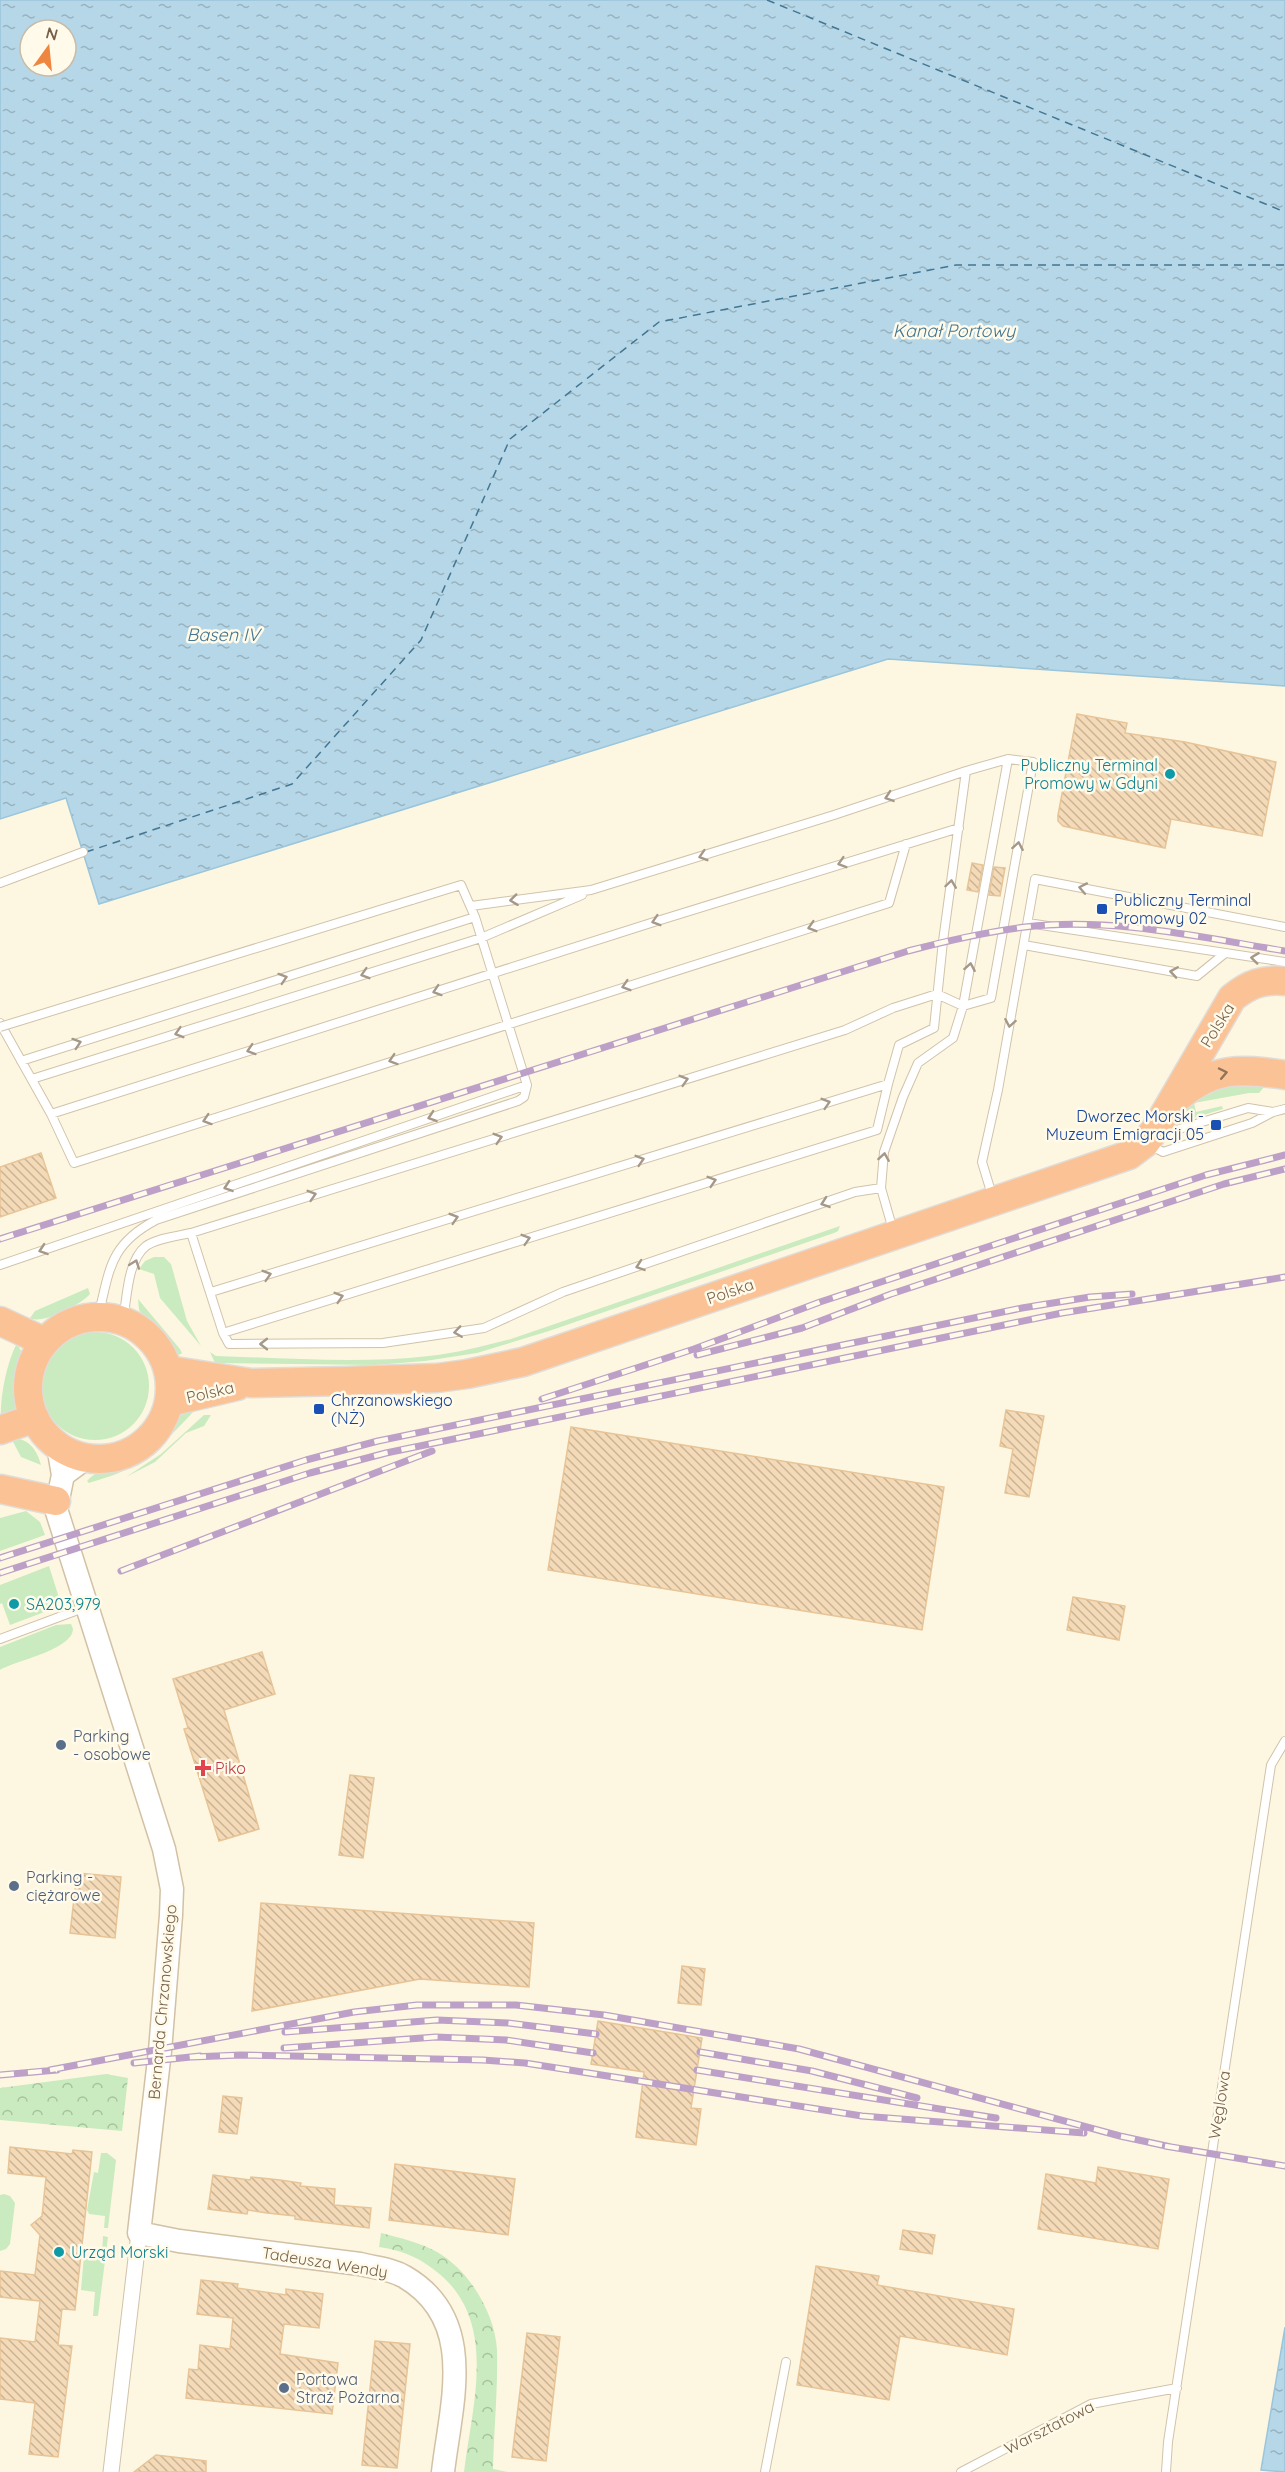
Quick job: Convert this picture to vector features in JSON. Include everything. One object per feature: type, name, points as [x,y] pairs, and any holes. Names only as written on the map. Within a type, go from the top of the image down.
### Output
[{"type":"highway","name":"Polska","points":[[168,1370],[251,1383],[437,1378],[495,1369],[523,1362],[1129,1155],[1151,1135],[1233,998],[1256,982],[1285,981]]},
{"type":"highway","name":"Polska","points":[[1173,1101],[1190,1086],[1208,1076],[1228,1071],[1248,1070],[1285,1075]]},
{"type":"highway","points":[[110,1319],[143,1332],[159,1349],[168,1370],[169,1402],[161,1422],[148,1440],[129,1452],[108,1459],[86,1458],[58,1446],[34,1418],[28,1394],[29,1375],[35,1357],[45,1342],[60,1328],[78,1320],[110,1319]]},
{"type":"highway","points":[[0,1321],[45,1342]]},
{"type":"highway","name":"Polska","points":[[169,1402],[251,1383]]},
{"type":"highway","points":[[0,1430],[34,1418]]},
{"type":"highway","points":[[0,1489],[59,1488]]},
{"type":"street","name":"Bernarda Chrzanowskiego","points":[[58,1446],[59,1488],[56,1509],[164,1849],[172,1889],[160,2051],[111,2472]]},
{"type":"street","points":[[59,1488],[86,1458]]},
{"type":"street","name":"Tadeusza Wendy","points":[[139,2233],[179,2241],[360,2264],[389,2270],[427,2293],[449,2327],[456,2355],[443,2472]]},
{"type":"lane","points":[[894,1234],[881,1188],[884,1152],[903,1097],[918,1063],[953,1038],[963,1006],[1008,759]]},
{"type":"lane","points":[[32,1079],[481,938],[591,890],[834,815],[966,771],[1008,759],[1033,762],[991,998],[963,1006],[937,994],[893,1008],[834,1034],[191,1233],[154,1242],[139,1253],[110,1319]]},
{"type":"lane","points":[[224,1333],[877,1130],[899,1045],[934,1028],[966,771]]},
{"type":"lane","points":[[51,1114],[959,828]]},
{"type":"lane","points":[[0,1023],[51,1114],[74,1162],[889,903],[906,844]]},
{"type":"lane","points":[[0,879],[83,852],[0,884]]},
{"type":"lane","points":[[994,1201],[982,1162],[998,1090],[1035,879],[1285,927]]},
{"type":"lane","points":[[0,1028],[461,885],[471,906],[527,1085],[524,1097],[518,1101],[176,1212],[142,1227],[127,1239],[115,1256],[110,1319]]},
{"type":"lane","points":[[471,906],[591,890]]},
{"type":"lane","points":[[21,1061],[475,917]]},
{"type":"lane","points":[[1028,922],[1285,962]]},
{"type":"lane","points":[[1024,945],[1197,976],[1224,954]]},
{"type":"lane","points":[[212,1292],[888,1084]]},
{"type":"lane","points":[[0,1265],[527,1085]]},
{"type":"lane","points":[[1274,1112],[1248,1108],[1176,1130],[1151,1135],[1163,1152],[1252,1124],[1274,1112],[1285,1109]]},
{"type":"lane","points":[[191,1233],[229,1344],[383,1343],[484,1328],[563,1292],[855,1192],[881,1188]]},
{"type":"lane","points":[[0,1639],[87,1607]]},
{"type":"lane","name":"Węglowa","points":[[1166,2472],[1271,1765],[1285,1741]]},
{"type":"lane","points":[[765,2472],[786,2362]]},
{"type":"lane","name":"Warsztatowa","points":[[961,2472],[1091,2404],[1177,2388]]},
{"type":"green space","points":[[1221,1082],[1265,1086],[1259,1093],[1194,1103],[1196,1112],[1222,1106],[1223,1109],[1174,1122],[1187,1103]]},
{"type":"green space","points":[[840,1226],[834,1233],[549,1331],[477,1353],[425,1361],[375,1365],[215,1363],[210,1352],[216,1356],[349,1360],[403,1358],[460,1351],[511,1339]]},
{"type":"green space","points":[[154,1257],[164,1257],[171,1264],[187,1321],[201,1346],[160,1298],[154,1274],[139,1269],[145,1261]]},
{"type":"green space","points":[[88,1288],[90,1294],[70,1308],[43,1319],[30,1318],[35,1311]]},
{"type":"green space","points":[[138,1299],[182,1353],[179,1355],[147,1320],[139,1310]]},
{"type":"green space","points":[[95,1332],[116,1336],[133,1348],[145,1365],[149,1386],[145,1407],[133,1424],[116,1436],[95,1440],[74,1436],[57,1424],[45,1407],[41,1386],[45,1365],[57,1348],[74,1336]]},
{"type":"green space","points":[[17,1343],[21,1351],[13,1380],[16,1408],[1,1418],[5,1379]]},
{"type":"green space","points":[[191,1408],[194,1411],[162,1444],[144,1458],[116,1474],[89,1483],[87,1481],[99,1472],[129,1461],[144,1452],[178,1417]]},
{"type":"green space","points":[[204,1415],[211,1415],[204,1426],[186,1433],[155,1462],[126,1477],[161,1454]]},
{"type":"green space","points":[[11,1438],[27,1442],[37,1454],[41,1465],[21,1457]]},
{"type":"green space","points":[[26,1511],[40,1522],[45,1535],[0,1551],[0,1518]]},
{"type":"green space","points":[[49,1566],[60,1601],[55,1608],[10,1625],[2,1603],[0,1604],[0,1585]]},
{"type":"green space","points":[[71,1624],[73,1629],[64,1643],[0,1670],[0,1647],[56,1625]]},
{"type":"green space","points":[[106,2074],[128,2078],[122,2131],[0,2120],[0,2088]]},
{"type":"green space","points":[[101,2153],[107,2153],[116,2160],[108,2228],[104,2228],[105,2216],[89,2214],[87,2210],[94,2172],[98,2173]]},
{"type":"green space","points":[[0,2195],[10,2196],[15,2203],[10,2244],[6,2249],[0,2251]]},
{"type":"green space","points":[[381,2233],[423,2246],[449,2260],[470,2281],[486,2307],[497,2350],[493,2469],[508,2472],[464,2472],[477,2365],[475,2339],[468,2314],[456,2292],[437,2272],[410,2255],[379,2247]]},
{"type":"green space","points":[[103,2236],[108,2237],[98,2316],[93,2316],[95,2292],[81,2290],[84,2255],[102,2256]]},
{"type":"water","name":"Kanał Portowy","points":[[0,0],[1285,0],[1285,686],[888,659],[99,904],[66,798],[0,819]]},
{"type":"water","points":[[1285,2327],[1285,2472],[1261,2470]]},
{"type":"building","name":"Publiczny Terminal Promowy w Gdyni","points":[[1077,714],[1127,723],[1125,733],[1185,742],[1276,762],[1262,836],[1171,819],[1165,848],[1063,826],[1058,821],[1058,815]]},
{"type":"building","points":[[972,863],[983,865],[978,892],[967,890]]},
{"type":"building","points":[[994,867],[1005,868],[1000,896],[989,895]]},
{"type":"building","points":[[41,1153],[56,1198],[0,1217],[0,1167]]},
{"type":"building","points":[[1006,1410],[1044,1416],[1029,1497],[1005,1493],[1013,1449],[1000,1446]]},
{"type":"building","points":[[571,1427],[944,1487],[922,1630],[548,1570]]},
{"type":"building","points":[[1073,1597],[1125,1606],[1119,1640],[1067,1630]]},
{"type":"building","points":[[262,1652],[275,1694],[224,1710],[259,1829],[219,1841],[184,1729],[188,1728],[173,1679]]},
{"type":"building","points":[[350,1775],[374,1778],[363,1858],[339,1855]]},
{"type":"building","points":[[77,1873],[121,1877],[115,1938],[70,1933]]},
{"type":"building","points":[[261,1903],[534,1923],[529,1987],[420,1979],[252,2011]]},
{"type":"building","points":[[682,1966],[705,1969],[701,2005],[678,2003]]},
{"type":"building","points":[[598,2021],[702,2038],[691,2108],[701,2109],[696,2145],[636,2137],[644,2072],[591,2064]]},
{"type":"building","points":[[223,2096],[242,2098],[237,2134],[219,2132]]},
{"type":"building","name":"Urząd Morski","points":[[10,2147],[72,2154],[73,2150],[92,2152],[75,2310],[62,2309],[58,2345],[72,2346],[58,2457],[29,2454],[35,2403],[0,2399],[0,2338],[35,2342],[40,2301],[0,2297],[0,2271],[35,2275],[40,2235],[31,2225],[42,2216],[46,2177],[8,2173]]},
{"type":"building","points":[[395,2164],[515,2179],[508,2235],[389,2220]]},
{"type":"building","points":[[1098,2167],[1169,2179],[1158,2249],[1038,2229],[1046,2174],[1096,2183]]},
{"type":"building","points":[[213,2175],[250,2180],[251,2177],[280,2180],[301,2183],[300,2186],[335,2189],[334,2205],[371,2208],[369,2228],[295,2219],[295,2216],[248,2210],[247,2214],[208,2209]]},
{"type":"building","points":[[903,2230],[935,2235],[932,2254],[900,2249]]},
{"type":"building","points":[[816,2266],[879,2276],[877,2285],[1014,2309],[1007,2355],[900,2336],[889,2400],[797,2385]]},
{"type":"building","points":[[201,2280],[238,2284],[237,2288],[286,2295],[286,2289],[323,2294],[319,2328],[284,2324],[280,2354],[338,2363],[332,2414],[186,2398],[189,2369],[198,2370],[200,2345],[230,2349],[233,2318],[197,2314]]},
{"type":"building","points":[[527,2333],[560,2337],[546,2461],[512,2457]]},
{"type":"building","points":[[375,2341],[410,2344],[397,2468],[362,2465]]},
{"type":"building","points":[[156,2455],[206,2461],[206,2472],[134,2472]]},
{"type":"ferry route","points":[[767,0],[1285,212]]},
{"type":"ferry route","points":[[86,852],[292,784],[421,640],[510,439],[659,322],[956,265],[1285,265]]},
{"type":"railway","points":[[0,1239],[908,951],[951,940],[1025,927],[1090,925],[1155,930],[1285,951]]},
{"type":"railway","points":[[542,1399],[694,1349],[820,1302],[1206,1175],[1285,1155]]},
{"type":"railway","points":[[697,1355],[802,1328],[891,1294],[1224,1184],[1285,1169]]},
{"type":"railway","points":[[0,1573],[310,1473],[386,1453],[1062,1313],[1285,1277]]},
{"type":"railway","points":[[0,1558],[306,1460],[378,1441],[1022,1308],[1090,1297],[1132,1294]]},
{"type":"railway","points":[[121,1571],[432,1451]]},
{"type":"railway","points":[[50,2070],[354,2012],[417,2005],[516,2005],[604,2015],[799,2049],[1120,2136],[1171,2147]]},
{"type":"railway","points":[[285,2032],[437,2020],[508,2023],[596,2034]]},
{"type":"railway","points":[[284,2048],[436,2037],[506,2040],[593,2053]]},
{"type":"railway","points":[[700,2052],[812,2071],[917,2098]]},
{"type":"railway","points":[[192,2057],[241,2055],[483,2060],[525,2063],[862,2116],[1084,2133]]},
{"type":"railway","points":[[134,2063],[200,2056]]},
{"type":"railway","points":[[0,2075],[57,2070]]},
{"type":"railway","points":[[697,2070],[996,2118]]},
{"type":"railway","points":[[1165,2146],[1285,2166]]},
{"type":"place","name":"Publiczny Terminal Promowy w Gdyni","points":[[1170,774]]},
{"type":"place","name":"Publiczny Terminal Promowy 02","points":[[1102,909]]},
{"type":"place","name":"Dworzec Morski - Muzeum Emigracji 05","points":[[1216,1125]]},
{"type":"place","name":"Chrzanowskiego (NŻ)","points":[[319,1409]]},
{"type":"place","name":"SA203,979","points":[[14,1604]]},
{"type":"place","name":"Parking - osobowe","points":[[61,1745]]},
{"type":"place","name":"Piko","points":[[203,1768]]},
{"type":"place","name":"Parking - ciężarowe","points":[[14,1886]]},
{"type":"place","name":"Urząd Morski","points":[[59,2252]]},
{"type":"place","name":"Portowa Straż Pożarna","points":[[284,2388]]},
{"type":"water label","name":"Basen IV","points":[[223,634]]}]
